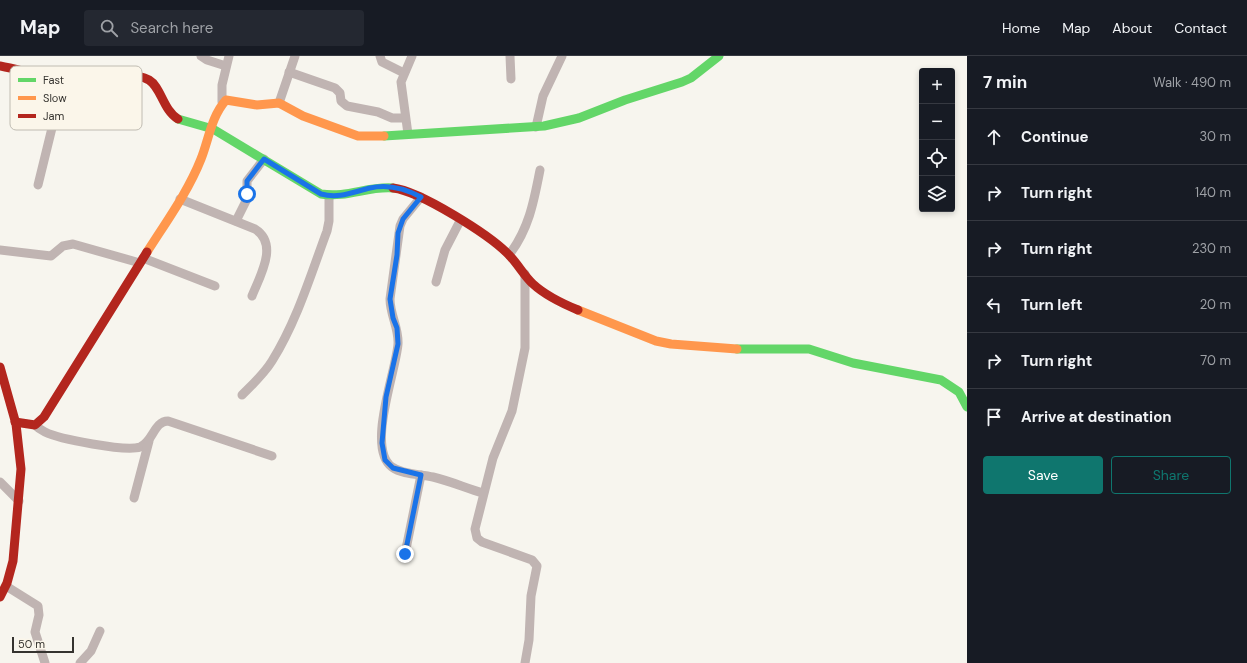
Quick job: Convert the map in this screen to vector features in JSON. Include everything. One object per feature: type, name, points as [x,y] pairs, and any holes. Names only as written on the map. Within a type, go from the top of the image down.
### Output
[{"type":"street","points":[[201,56],[207,60],[226,66]]},
{"type":"street","points":[[35,425],[44,417],[180,199],[201,159],[212,124],[221,104],[222,85],[229,56]]},
{"type":"street","points":[[279,103],[294,56]]},
{"type":"street","points":[[380,56],[382,62],[404,74]]},
{"type":"street","points":[[408,134],[401,92],[404,74],[412,56]]},
{"type":"street","points":[[510,56],[511,79]]},
{"type":"street","points":[[536,127],[544,96],[562,56]]},
{"type":"street","points":[[221,104],[230,99],[256,105],[279,103],[303,116],[358,136],[370,137],[536,127],[579,118],[682,82],[691,78],[719,56]]},
{"type":"street","points":[[0,66],[10,68]]},
{"type":"street","points":[[289,72],[335,88],[340,93],[341,101],[347,106],[378,112],[392,118],[405,118]]},
{"type":"street","points":[[142,79],[149,80],[156,87],[162,104],[174,116],[181,120],[212,124],[264,159],[321,194],[329,196],[345,195],[380,187],[401,189],[421,197],[494,242],[509,255],[536,287],[553,299],[635,334],[671,344],[754,350],[787,348],[809,349],[853,363],[941,380],[959,392],[967,407]]},
{"type":"street","points":[[38,185],[51,130]]},
{"type":"street","points":[[236,222],[247,199],[247,181],[264,159]]},
{"type":"street","points":[[509,255],[522,236],[530,218],[540,170]]},
{"type":"street","points":[[242,395],[262,375],[272,361],[292,322],[327,231],[329,222],[329,196]]},
{"type":"street","points":[[421,197],[403,219],[398,233],[397,255],[390,299],[393,318],[397,328],[398,344],[386,397],[382,443],[385,460],[393,468],[483,493]]},
{"type":"street","points":[[180,199],[260,233],[266,243],[264,263],[252,296]]},
{"type":"street","points":[[436,282],[445,250],[460,221]]},
{"type":"street","points":[[0,250],[51,256],[63,246],[73,244],[142,261],[215,286]]},
{"type":"street","points":[[524,274],[524,348],[512,411],[493,458],[475,529],[478,538],[482,542],[532,560],[537,566],[531,596],[529,640],[525,663]]},
{"type":"street","points":[[0,367],[15,422],[21,459],[19,501],[12,564],[6,586],[0,597]]},
{"type":"street","points":[[134,498],[149,441],[159,424],[168,421],[272,456]]},
{"type":"street","points":[[15,422],[35,425],[50,434],[122,448],[140,447],[149,441]]},
{"type":"street","points":[[405,554],[421,475]]},
{"type":"street","points":[[0,482],[19,501]]},
{"type":"street","points":[[6,586],[32,601],[39,615],[35,632],[45,663]]},
{"type":"street","points":[[80,663],[91,651],[100,631]]},
{"type":"traffic: fast","points":[[384,136],[544,126],[579,118],[625,100],[682,82],[691,78],[719,56]]},
{"type":"traffic: fast","points":[[178,119],[213,129],[321,194],[331,195],[393,188]]},
{"type":"traffic: fast","points":[[737,349],[809,349],[853,363],[941,380],[959,392],[967,407]]},
{"type":"traffic: slow","points":[[147,252],[190,183],[201,159],[217,114],[226,100],[257,105],[279,103],[303,116],[358,136],[384,136]]},
{"type":"traffic: slow","points":[[578,310],[656,341],[671,344],[737,349]]},
{"type":"traffic: jam","points":[[0,66],[10,68]]},
{"type":"traffic: jam","points":[[142,77],[153,83],[165,105],[178,119]]},
{"type":"traffic: jam","points":[[393,188],[405,191],[437,205],[471,226],[509,255],[533,284],[543,292],[578,310]]},
{"type":"traffic: jam","points":[[15,422],[35,425],[44,417],[147,252]]},
{"type":"traffic: jam","points":[[0,367],[16,424],[21,469],[13,561],[7,583],[0,597]]},
{"type":"route","points":[[247,194],[247,181],[250,175],[264,159],[321,194],[329,196],[345,195],[380,187],[401,189],[421,197],[403,219],[398,233],[396,264],[390,289],[390,306],[397,328],[398,344],[397,355],[386,397],[383,420],[382,452],[385,460],[393,468],[399,471],[421,475],[405,554]]}]
